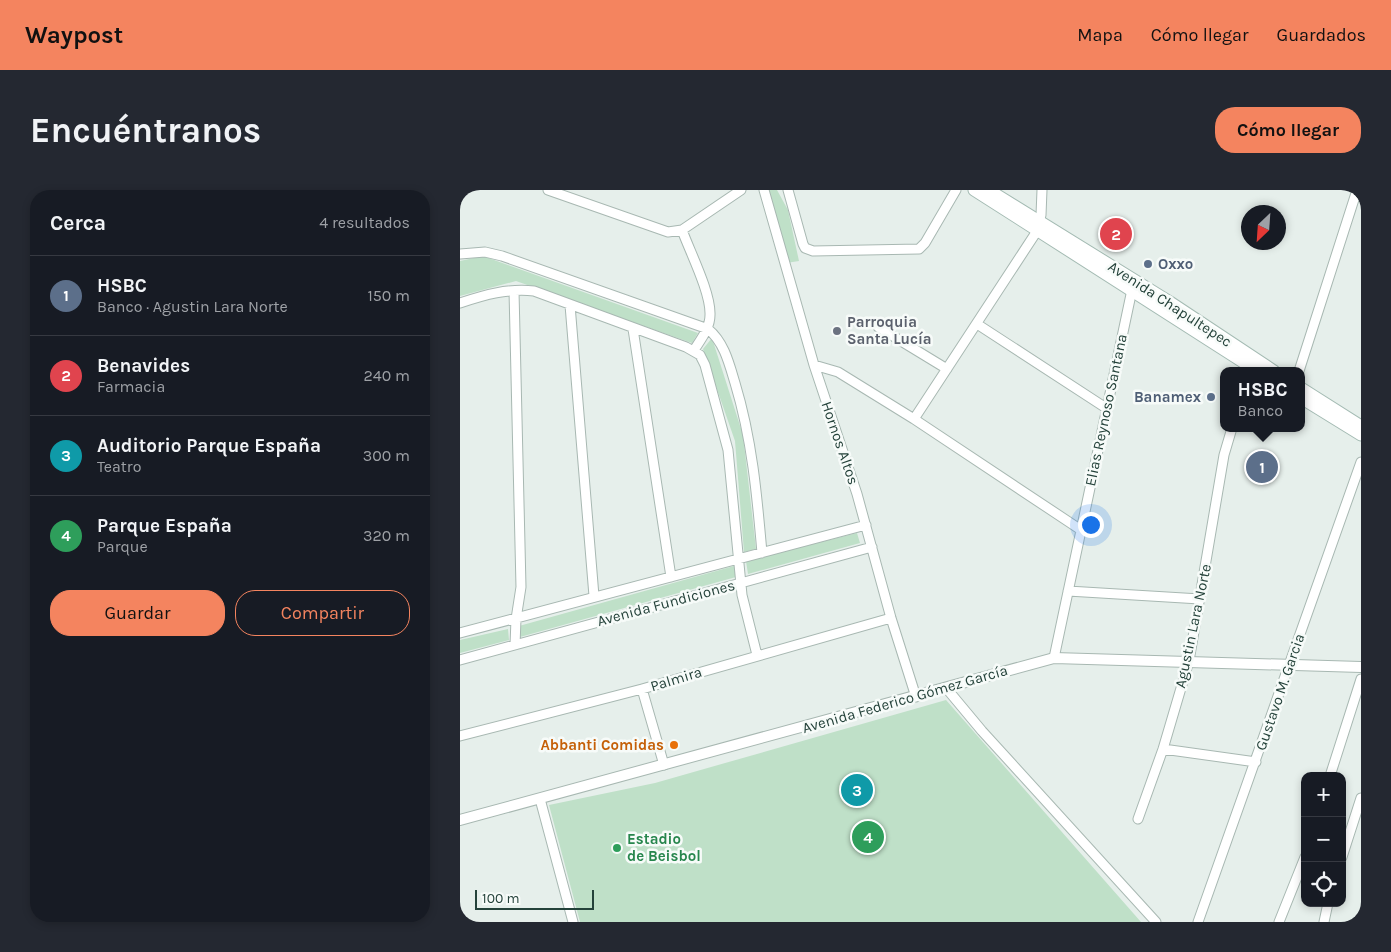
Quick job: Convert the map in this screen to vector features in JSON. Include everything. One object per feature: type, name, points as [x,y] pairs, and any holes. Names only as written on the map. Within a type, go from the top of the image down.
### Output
[{"type":"main road","points":[[974,190],[1038,226]]},
{"type":"main road","name":"Avenida Chapultepec","points":[[989,190],[1038,226],[1133,285],[1192,316],[1267,367]]},
{"type":"main road","points":[[1133,285],[1160,309],[1250,367]]},
{"type":"main road","points":[[1160,309],[1169,308],[1192,316]]},
{"type":"main road","points":[[1305,391],[1361,426]]},
{"type":"main road","points":[[1305,400],[1361,435]]},
{"type":"street","points":[[548,190],[668,232],[682,230],[741,190]]},
{"type":"street","name":"Hornos Altos","points":[[764,190],[814,365],[866,525],[891,618],[916,697]]},
{"type":"street","points":[[788,190],[803,244],[805,248],[813,251],[919,249],[925,243],[956,190]]},
{"type":"street","points":[[914,419],[977,324],[1038,226],[1042,190]]},
{"type":"street","points":[[1300,367],[1357,190]]},
{"type":"street","points":[[682,230],[707,298],[710,315],[708,329],[694,350]]},
{"type":"street","points":[[460,254],[485,252],[502,256],[708,329],[716,336],[729,363],[745,417],[755,472],[762,553]]},
{"type":"street","name":"Elias Reynoso Santana","points":[[1054,658],[1133,285]]},
{"type":"street","points":[[514,291],[521,588],[516,619],[515,645]]},
{"type":"street","points":[[460,303],[487,294],[534,291],[694,350],[705,365],[728,450],[741,583],[757,655]]},
{"type":"street","points":[[570,304],[594,596]]},
{"type":"street","points":[[977,324],[1106,408]]},
{"type":"street","points":[[878,327],[947,369]]},
{"type":"street","points":[[634,329],[671,577]]},
{"type":"street","points":[[814,365],[838,372],[914,419],[1081,530]]},
{"type":"street","name":"Agustin Lara Norte","points":[[1138,819],[1163,750],[1188,661],[1224,455],[1231,432]]},
{"type":"street","name":"Gustavo M. Garcia","points":[[1198,922],[1361,462]]},
{"type":"street","name":"Avenida Fundiciones","points":[[460,633],[866,525]]},
{"type":"street","name":"Avenida Fundiciones","points":[[460,660],[872,547]]},
{"type":"street","points":[[1068,591],[1200,599]]},
{"type":"street","name":"Palmira","points":[[460,736],[642,689],[891,618]]},
{"type":"street","name":"Avenida Federico Gómez García","points":[[460,820],[947,689],[1033,662],[1054,658],[1361,667]]},
{"type":"street","points":[[1331,772],[1361,679]]},
{"type":"street","points":[[642,689],[664,765]]},
{"type":"street","points":[[947,689],[982,731],[1156,922]]},
{"type":"street","points":[[1163,750],[1256,762]]},
{"type":"street","points":[[1346,845],[1361,798]]},
{"type":"street","points":[[540,799],[573,922]]},
{"type":"street","points":[[1279,922],[1303,862]]},
{"type":"street","points":[[1324,922],[1327,907]]},
{"type":"green space","points":[[768,190],[777,190],[788,210],[799,261],[786,263],[777,219]]},
{"type":"green space","points":[[483,256],[698,333],[692,343],[516,281],[460,296],[460,261]]},
{"type":"green space","points":[[712,338],[743,435],[756,549],[744,552],[735,441],[703,349]]},
{"type":"green space","points":[[857,533],[860,543],[748,574],[746,561]]},
{"type":"green space","points":[[734,566],[736,577],[520,637],[519,626]]},
{"type":"green space","points":[[508,629],[509,640],[460,653],[460,640]]},
{"type":"green space","points":[[946,700],[1141,922],[580,922],[549,805],[655,783]]},
{"type":"place","name":"Benavides","points":[[1116,234]]},
{"type":"place","name":"Oxxo","points":[[1148,264]]},
{"type":"place","name":"Parroquia Santa Lucía","points":[[837,331]]},
{"type":"place","name":"Banamex","points":[[1211,397]]},
{"type":"place","name":"HSBC","points":[[1262,467]]},
{"type":"place","name":"Abbanti Comidas","points":[[674,745]]},
{"type":"place","name":"Auditorio Parque España","points":[[857,790]]},
{"type":"place","name":"Parque España","points":[[868,837]]},
{"type":"place","name":"Estadio de Beisbol","points":[[617,848]]}]
